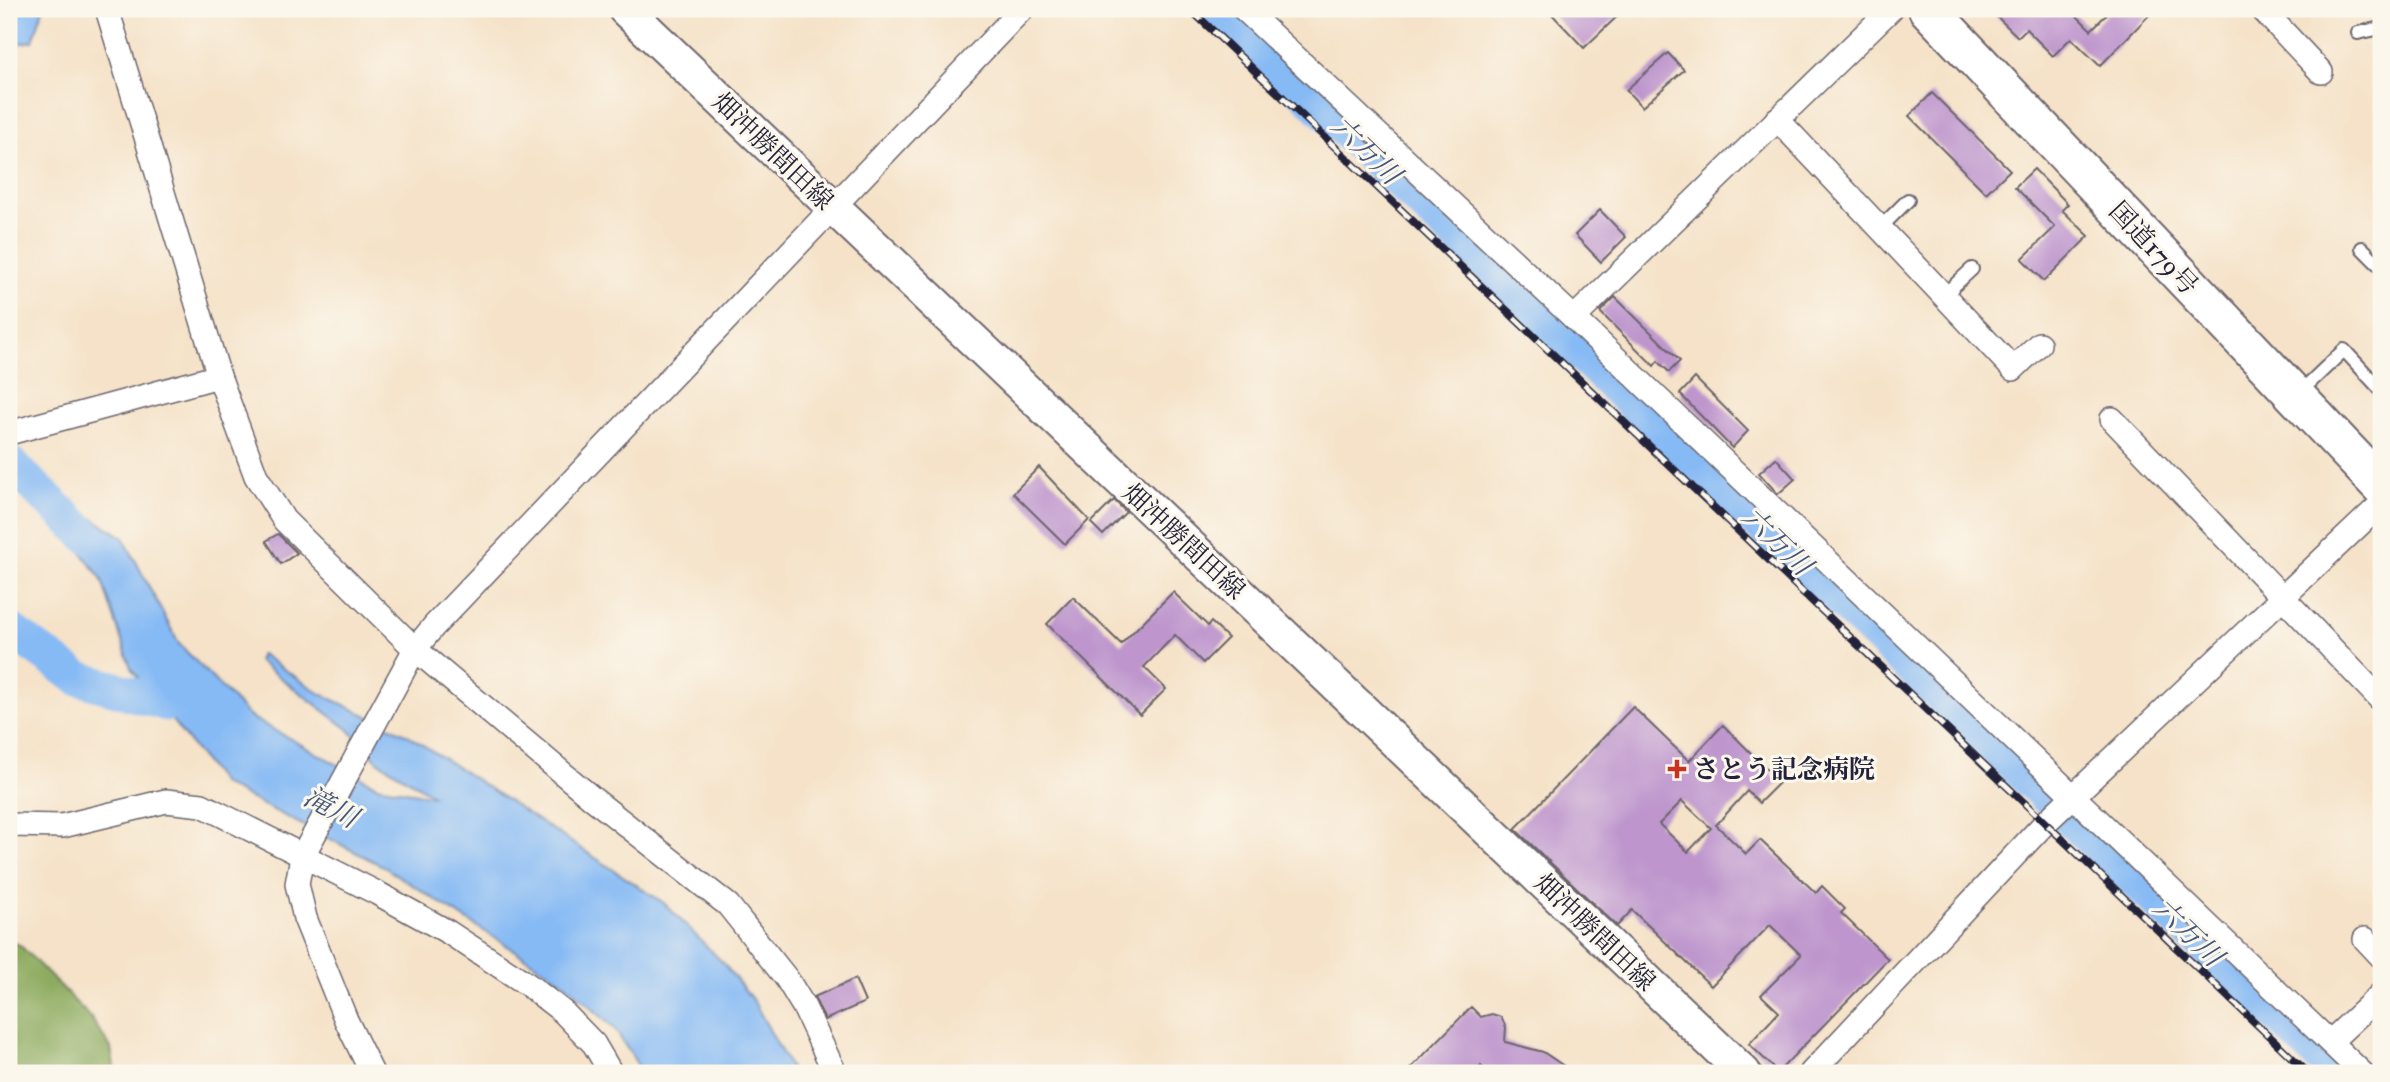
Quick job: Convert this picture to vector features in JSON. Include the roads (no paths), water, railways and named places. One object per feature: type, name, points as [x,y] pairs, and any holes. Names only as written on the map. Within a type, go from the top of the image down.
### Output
[{"type":"highway","name":"国道179号","points":[[1928,9],[2381,486]]},
{"type":"main road","name":"畑沖勝間田線","points":[[625,9],[1744,1073]]},
{"type":"street","points":[[107,9],[219,376],[256,476],[284,520],[415,649],[592,798],[728,905],[787,979],[804,1007],[835,1073]]},
{"type":"street","points":[[372,1073],[346,1020],[305,918],[297,884],[302,857],[415,649],[1022,9]]},
{"type":"street","points":[[1244,9],[1574,318],[2362,1073]]},
{"type":"street","points":[[1574,318],[1891,9]]},
{"type":"street","points":[[2262,9],[2322,72]]},
{"type":"street","points":[[1777,119],[2013,369],[2039,344]]},
{"type":"street","points":[[9,433],[104,405],[219,376]]},
{"type":"street","points":[[2112,419],[2381,700]]},
{"type":"street","points":[[1811,1073],[2052,816],[2381,504]]},
{"type":"street","points":[[9,825],[62,826],[166,802],[202,805],[448,932],[527,984],[563,1012],[587,1036],[611,1073]]},
{"type":"street","points":[[2365,939],[2381,956]]},
{"type":"street","points":[[2330,1042],[2381,993]]},
{"type":"lane","points":[[2358,33],[2381,28]]},
{"type":"lane","points":[[1880,228],[1908,200]]},
{"type":"lane","points":[[2362,248],[2381,267]]},
{"type":"lane","points":[[1944,295],[1972,269]]},
{"type":"lane","points":[[2295,397],[2344,349],[2381,390]]},
{"type":"water","points":[[9,9],[43,9],[33,41],[9,45]]},
{"type":"water","points":[[63,500],[123,537],[179,644],[250,717],[377,786],[434,796],[378,761],[348,729],[258,661],[261,654],[321,694],[408,735],[664,903],[723,963],[753,1000],[793,1073],[643,1073],[614,1028],[562,981],[381,865],[222,784],[131,668],[101,578],[78,548],[42,515]]},
{"type":"waterway","name":"六万川","points":[[1217,9],[2337,1073]]},
{"type":"waterway","name":"滝川","points":[[9,463],[88,537]]},
{"type":"waterway","points":[[9,629],[78,678],[167,704]]},
{"type":"railway","points":[[1190,9],[2308,1073]]},
{"type":"place","name":"さとう記念病院","points":[[1677,769]]}]
